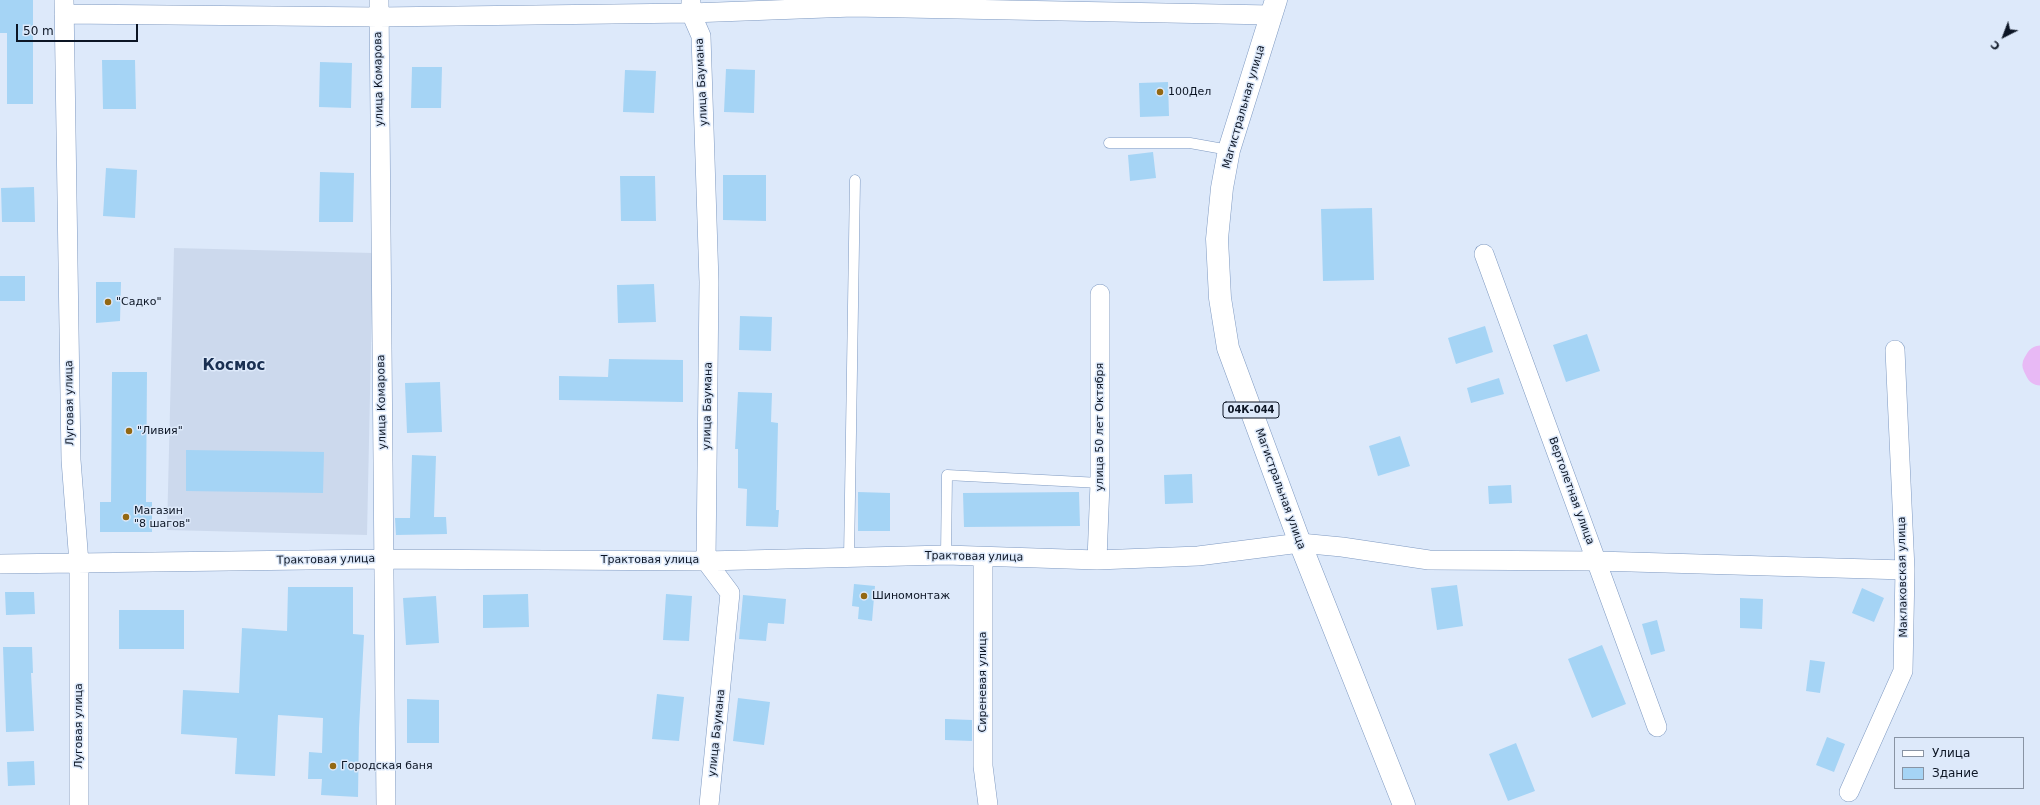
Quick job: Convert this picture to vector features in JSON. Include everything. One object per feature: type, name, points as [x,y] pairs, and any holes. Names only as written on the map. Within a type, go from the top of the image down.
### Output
[{"type":"main road","name":"Магистральная улица","points":[[1274,8],[1230,150],[1222,188],[1217,239],[1220,298],[1228,348],[1300,543],[1404,805]]},
{"type":"street","points":[[64,7],[379,8],[1087,5],[1274,8]]},
{"type":"street","name":"улица Баумана","points":[[691,6],[701,36],[709,282],[706,561],[730,593],[709,805]]},
{"type":"street","name":"Луговая улица","points":[[64,7],[71,460],[79,563],[79,805]]},
{"type":"street","name":"улица Комарова","points":[[379,8],[386,805]]},
{"type":"street","name":"Вертолетная улица","points":[[1484,254],[1657,727]]},
{"type":"street","name":"улица 50 лет Октября","points":[[1097,560],[1100,483],[1100,294]]},
{"type":"street","name":"Маклаковская улица","points":[[1849,792],[1903,671],[1905,570],[1895,350]]},
{"type":"street","name":"Трактовая улица","points":[[0,564],[384,559],[706,561],[946,555],[983,558],[1097,560],[1198,556],[1300,543],[1342,547],[1429,560],[1597,561],[1905,570]]},
{"type":"street","name":"Сиреневая улица","points":[[983,558],[983,766],[988,805]]},
{"type":"lane","points":[[1109,143],[1190,143],[1230,150]]},
{"type":"lane","points":[[849,558],[855,180]]},
{"type":"lane","points":[[946,555],[946,475],[1100,483]]},
{"type":"shaded area","points":[[174,248],[373,253],[367,535],[167,530]]},
{"type":"building","points":[[0,0],[33,0],[33,104],[7,104],[7,33],[0,33]]},
{"type":"building","points":[[102,60],[135,60],[136,109],[103,109]]},
{"type":"building","points":[[320,62],[352,63],[351,108],[319,107]]},
{"type":"building","points":[[412,67],[442,67],[441,108],[411,108]]},
{"type":"building","points":[[726,69],[755,70],[754,113],[724,112]]},
{"type":"building","points":[[625,70],[656,71],[654,113],[623,112]]},
{"type":"building","points":[[1168,82],[1169,116],[1140,117],[1139,83]]},
{"type":"building","points":[[1153,152],[1156,178],[1130,181],[1128,155]]},
{"type":"building","points":[[106,168],[137,170],[135,218],[103,216]]},
{"type":"building","points":[[320,172],[354,173],[353,222],[319,222]]},
{"type":"building","points":[[723,175],[766,175],[766,221],[723,220]]},
{"type":"building","points":[[620,176],[655,176],[656,221],[621,221]]},
{"type":"building","points":[[34,187],[35,222],[2,222],[1,188]]},
{"type":"building","points":[[1372,208],[1374,280],[1323,281],[1321,209]]},
{"type":"building","points":[[0,276],[25,276],[25,301],[0,301]]},
{"type":"building","name":"\"Садко\"","points":[[96,282],[121,282],[120,321],[96,323]]},
{"type":"building","points":[[654,284],[656,322],[618,323],[617,285]]},
{"type":"building","points":[[740,316],[772,317],[771,351],[739,350]]},
{"type":"building","points":[[1485,326],[1493,352],[1456,364],[1448,338]]},
{"type":"building","points":[[1587,334],[1600,371],[1566,382],[1553,345]]},
{"type":"building","points":[[609,359],[683,360],[683,402],[559,400],[559,376],[608,377]]},
{"type":"building","name":"\"Ливия\"","points":[[112,372],[147,372],[146,502],[152,502],[152,532],[100,532],[100,502],[111,502]]},
{"type":"building","points":[[1499,378],[1504,394],[1471,403],[1467,388]]},
{"type":"building","points":[[440,382],[442,432],[407,433],[405,383]]},
{"type":"building","points":[[738,392],[772,393],[771,422],[778,423],[776,510],[779,510],[778,527],[746,526],[747,489],[738,488],[738,449],[735,449]]},
{"type":"building","points":[[1400,436],[1410,466],[1378,476],[1369,446]]},
{"type":"building","points":[[186,450],[324,452],[323,493],[186,491]]},
{"type":"building","points":[[412,455],[436,456],[434,517],[446,517],[447,534],[396,535],[395,518],[410,518]]},
{"type":"building","points":[[1192,474],[1193,503],[1165,504],[1164,475]]},
{"type":"building","points":[[1511,485],[1512,503],[1489,504],[1488,486]]},
{"type":"building","points":[[858,492],[890,493],[890,531],[858,531]]},
{"type":"building","points":[[1079,492],[1080,526],[964,527],[963,493]]},
{"type":"building","name":"Шиномонтаж","points":[[854,584],[875,586],[872,621],[858,619],[859,607],[852,606]]},
{"type":"building","points":[[1457,585],[1463,626],[1437,630],[1431,588]]},
{"type":"building","points":[[288,587],[353,587],[353,634],[364,635],[359,728],[358,797],[321,795],[322,779],[308,779],[309,752],[322,753],[323,718],[278,715],[275,776],[235,774],[237,738],[181,734],[183,690],[239,693],[242,628],[287,631]]},
{"type":"building","points":[[1862,588],[1884,598],[1874,622],[1852,613]]},
{"type":"building","points":[[5,592],[34,592],[35,614],[6,615]]},
{"type":"building","points":[[528,594],[529,627],[483,628],[483,595]]},
{"type":"building","points":[[666,594],[692,596],[689,641],[663,640]]},
{"type":"building","points":[[743,595],[786,599],[784,624],[768,623],[766,641],[739,639]]},
{"type":"building","points":[[436,596],[439,643],[406,645],[403,598]]},
{"type":"building","points":[[1740,598],[1763,599],[1762,629],[1740,628]]},
{"type":"building","points":[[119,610],[184,610],[184,649],[119,649]]},
{"type":"building","points":[[1657,620],[1665,651],[1651,655],[1642,624]]},
{"type":"building","points":[[1602,645],[1626,704],[1592,718],[1568,659]]},
{"type":"building","points":[[3,647],[32,647],[33,673],[31,673],[34,731],[6,732]]},
{"type":"building","points":[[1810,660],[1825,662],[1820,693],[1806,691]]},
{"type":"building","points":[[657,694],[684,697],[679,741],[652,739]]},
{"type":"building","points":[[738,698],[770,702],[764,745],[733,741]]},
{"type":"building","points":[[407,699],[439,700],[439,743],[407,743]]},
{"type":"building","points":[[945,719],[972,720],[972,741],[945,740]]},
{"type":"building","points":[[1827,737],[1845,744],[1834,772],[1816,765]]},
{"type":"building","points":[[1516,743],[1535,791],[1508,801],[1489,754]]},
{"type":"building","points":[[34,761],[35,785],[8,786],[7,762]]},
{"type":"waterway","points":[[2040,360],[2037,365],[2040,371]]},
{"type":"place","name":"100Дел","points":[[1160,92]]},
{"type":"place","name":"\"Садко\"","points":[[108,302]]},
{"type":"place","name":"\"Ливия\"","points":[[129,431]]},
{"type":"place","name":"Магазин \"8 шагов\"","points":[[126,517]]},
{"type":"place","name":"Шиномонтаж","points":[[864,596]]},
{"type":"place","name":"Городская баня","points":[[333,766]]},
{"type":"district","name":"Космос","points":[[234,366]]}]
